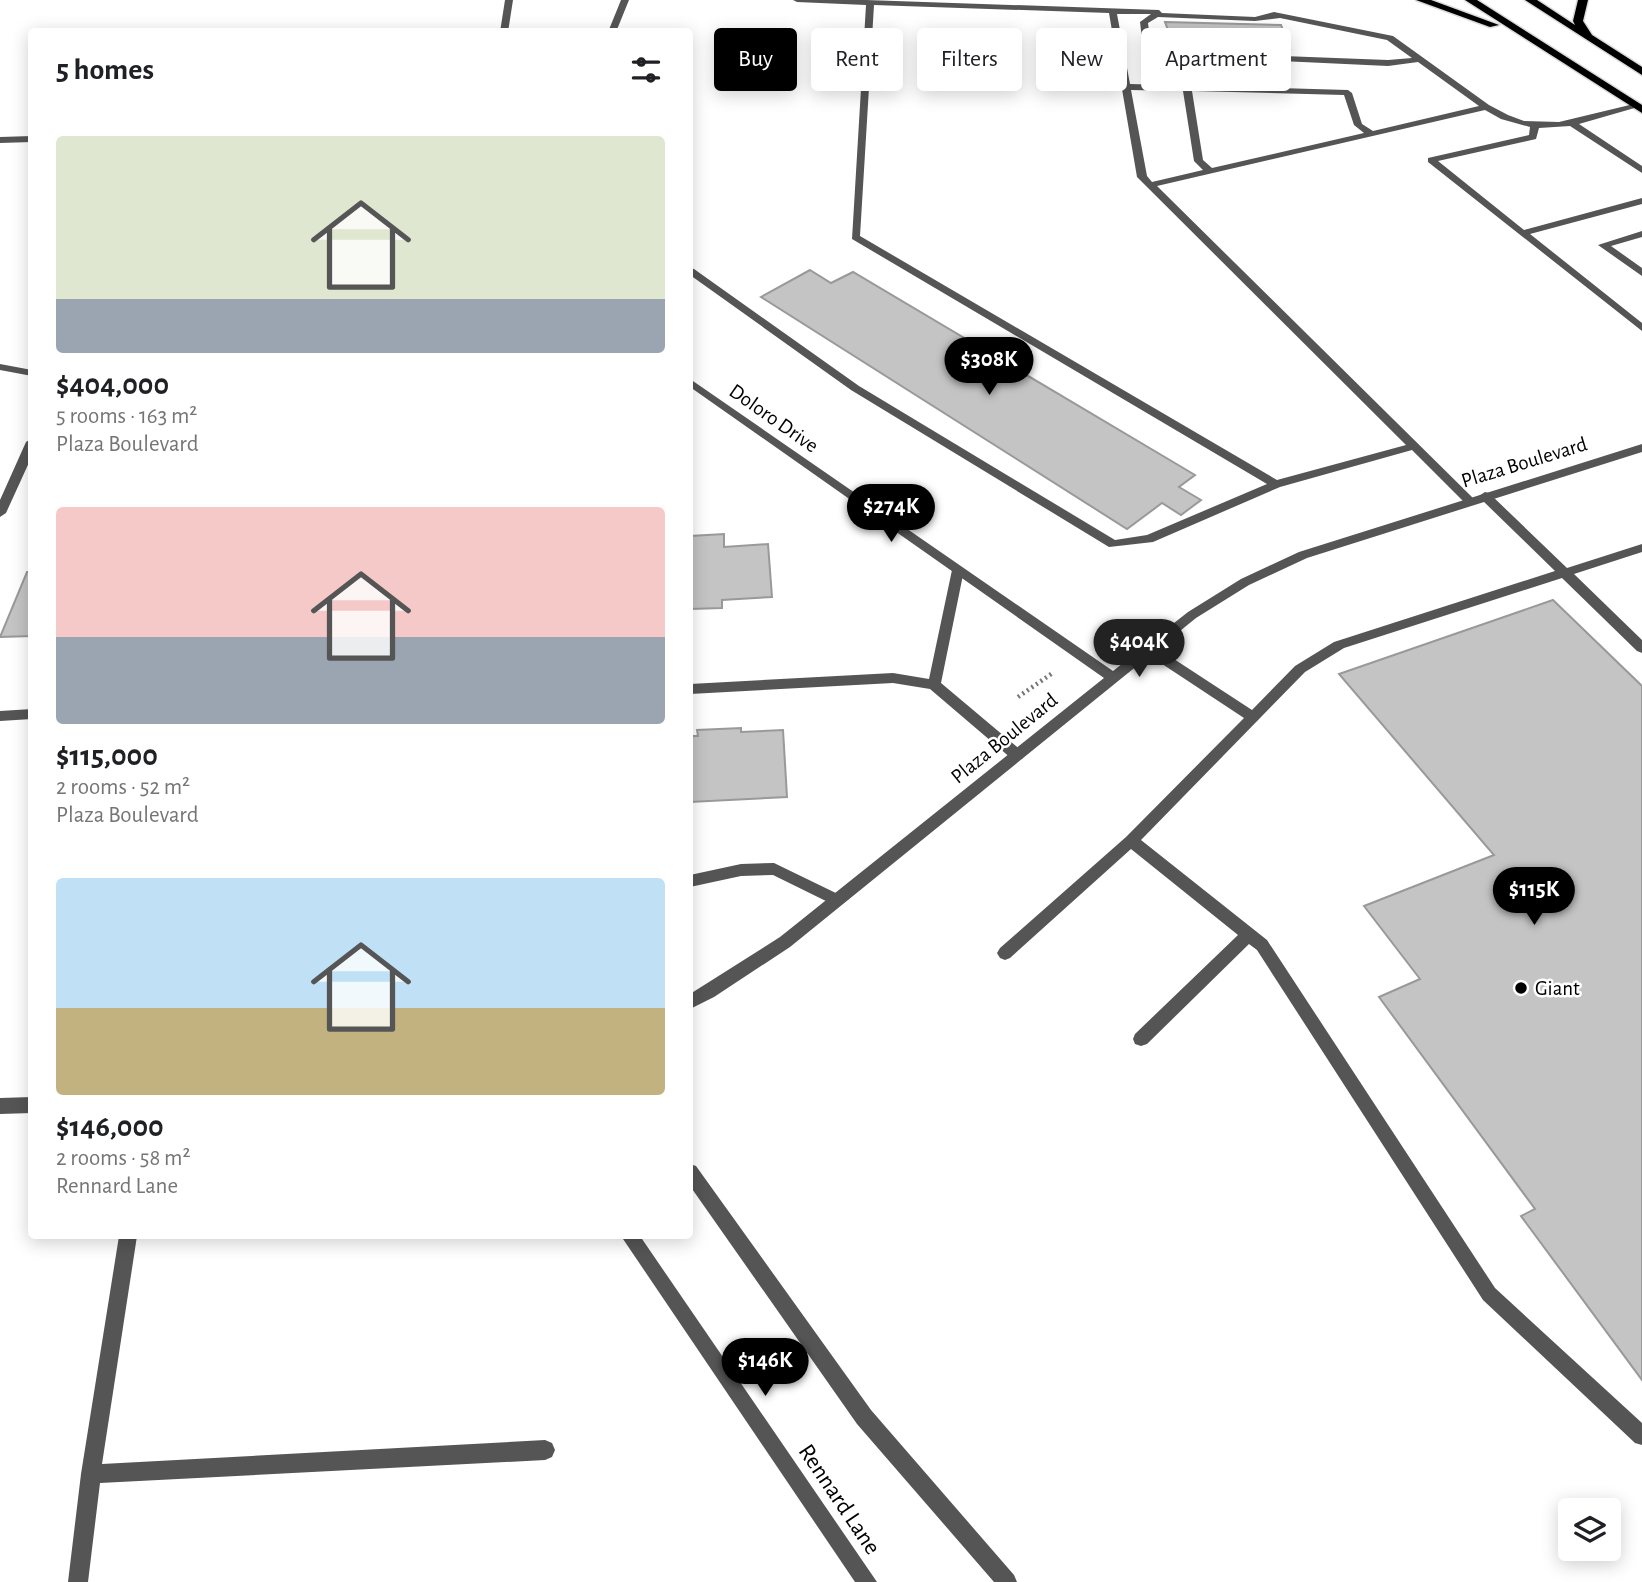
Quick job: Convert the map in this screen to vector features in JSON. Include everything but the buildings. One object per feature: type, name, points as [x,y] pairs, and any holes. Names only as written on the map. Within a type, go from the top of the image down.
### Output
[{"type":"main road","points":[[1421,0],[1530,40]]},
{"type":"main road","points":[[1470,0],[1638,107]]},
{"type":"main road","points":[[1530,0],[1642,72]]},
{"type":"main road","points":[[1583,0],[1578,21],[1593,42]]},
{"type":"street","points":[[505,28],[509,0]]},
{"type":"street","points":[[614,28],[625,0]]},
{"type":"street","points":[[797,0],[994,3],[1075,10],[1282,15],[1380,35],[1420,58],[1506,121],[1535,126],[1571,123],[1638,107]]},
{"type":"street","points":[[1070,0],[1075,10]]},
{"type":"street","points":[[870,3],[855,237],[1276,484]]},
{"type":"street","points":[[1113,11],[1116,28]]},
{"type":"street","points":[[1282,15],[1255,19],[1156,15],[1144,22],[1144,33],[1148,46],[1155,53],[1388,63],[1420,58]]},
{"type":"street","points":[[1126,91],[1140,175],[1470,501]]},
{"type":"street","points":[[1187,91],[1199,161],[1210,171]]},
{"type":"street","points":[[1268,91],[1348,93],[1358,125],[1372,134]]},
{"type":"street","points":[[1150,185],[1486,107]]},
{"type":"street","points":[[1571,123],[1642,170]]},
{"type":"street","points":[[1535,126],[1533,137],[1431,160],[1642,328]]},
{"type":"street","points":[[0,140],[28,139]]},
{"type":"street","points":[[1523,233],[1642,201]]},
{"type":"street","points":[[1642,234],[1603,245],[1642,273]]},
{"type":"street","points":[[693,273],[855,388],[1113,544],[1149,539],[1276,484],[1415,446]]},
{"type":"street","points":[[0,367],[28,372]]},
{"type":"street","name":"Doloro Drive","points":[[693,385],[1113,678]]},
{"type":"street","name":"Plaza Boulevard","points":[[693,1000],[785,942],[1192,615],[1245,582],[1303,555],[1642,448]]},
{"type":"street","points":[[0,513],[28,451]]},
{"type":"street","points":[[1485,496],[1642,648]]},
{"type":"street","points":[[1005,953],[1131,841],[1300,668],[1339,645],[1642,548]]},
{"type":"street","points":[[934,685],[958,570]]},
{"type":"street","points":[[1149,649],[1253,717]]},
{"type":"street","points":[[693,689],[893,678],[934,685],[1017,755]]},
{"type":"street","points":[[0,716],[28,714]]},
{"type":"street","points":[[1131,841],[1262,944],[1489,1294],[1642,1436]]},
{"type":"street","points":[[693,880],[741,870],[774,869],[837,900]]},
{"type":"street","points":[[1141,1039],[1249,934]]},
{"type":"street","points":[[0,1107],[28,1105]]},
{"type":"street","points":[[693,1176],[864,1417],[1007,1582]]},
{"type":"street","points":[[78,1582],[91,1474],[128,1239]]},
{"type":"street","name":"Rennard Lane","points":[[632,1239],[867,1582]]},
{"type":"street","points":[[91,1474],[545,1450]]},
{"type":"path","points":[[1018,697],[1054,671]]},
{"type":"place","name":"Giant","points":[[1521,988]]}]
